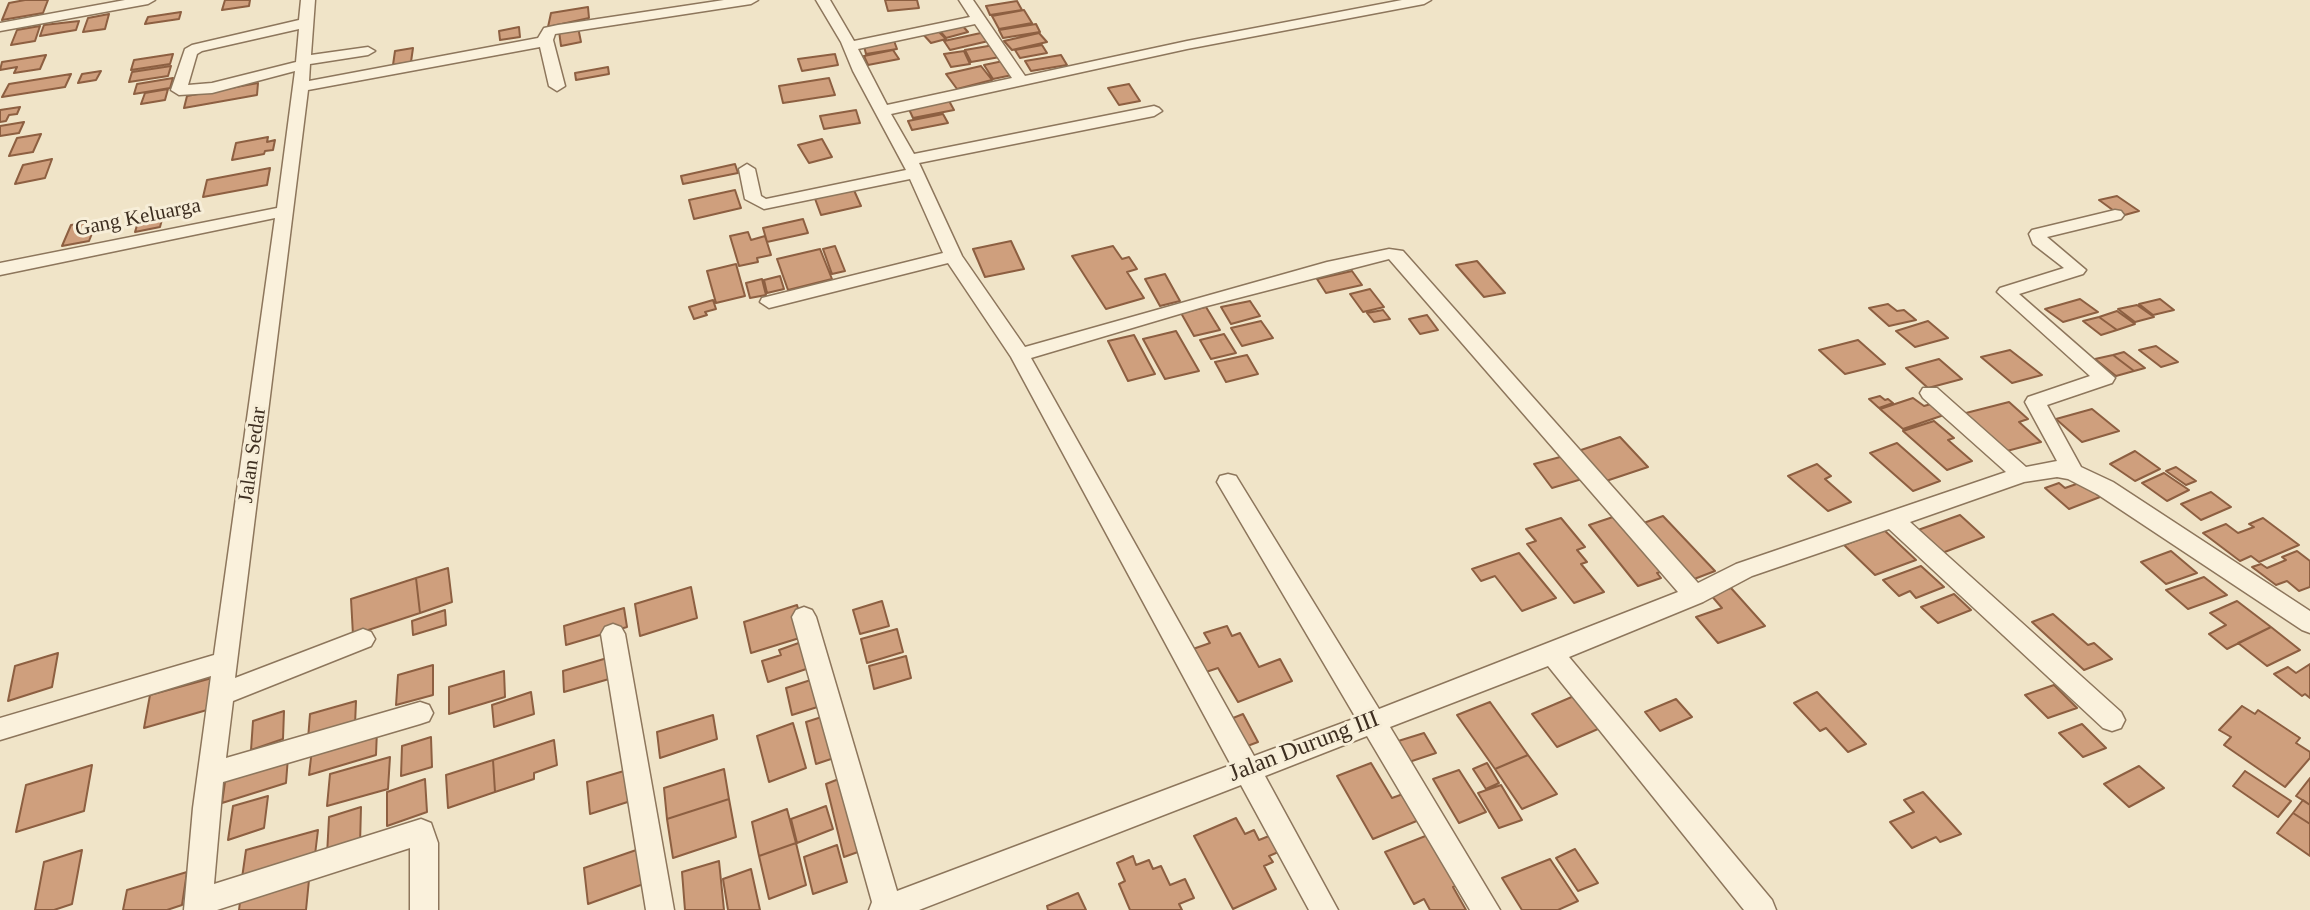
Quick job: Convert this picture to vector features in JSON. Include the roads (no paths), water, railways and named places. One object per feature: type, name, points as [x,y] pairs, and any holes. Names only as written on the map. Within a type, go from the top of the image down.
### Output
[{"type":"street","points":[[1,28],[148,0]]},
{"type":"street","name":"Jalan Sedar","points":[[198,906],[210,774],[301,87],[308,0]]},
{"type":"street","points":[[557,86],[546,40],[549,31],[751,0]]},
{"type":"street","points":[[823,0],[913,167],[953,256],[1020,355],[1324,910]]},
{"type":"street","points":[[966,0],[1020,80]]},
{"type":"street","points":[[882,111],[1227,37],[1424,0]]},
{"type":"street","points":[[850,46],[979,19]]},
{"type":"street","points":[[306,23],[203,46],[190,52],[179,90],[212,88],[302,63],[368,51]]},
{"type":"street","points":[[301,87],[546,40]]},
{"type":"street","points":[[747,169],[753,199],[764,204],[1154,111]]},
{"type":"street","name":"Gang Keluarga","points":[[0,269],[285,211]]},
{"type":"street","points":[[2115,215],[2038,234],[2039,240],[2077,271],[2006,292],[2105,378],[2035,402],[2073,472],[2105,488],[2310,623]]},
{"type":"street","points":[[1020,355],[1327,268],[1389,254],[1397,256],[1695,594]]},
{"type":"street","points":[[769,302],[953,256]]},
{"type":"street","points":[[1930,393],[2022,475]]},
{"type":"street","name":"Jalan Durung III","points":[[886,909],[1552,654],[1695,594],[1733,574],[2022,475],[2057,469],[2073,472]]},
{"type":"street","points":[[1228,482],[1374,720],[1486,910]]},
{"type":"street","points":[[1892,519],[2112,720]]},
{"type":"street","points":[[804,617],[886,909]]},
{"type":"street","points":[[612,634],[660,910]]},
{"type":"street","points":[[220,695],[363,639]]},
{"type":"street","points":[[1552,654],[1762,910]]},
{"type":"street","points":[[0,729],[225,663]]},
{"type":"street","points":[[210,774],[419,713]]},
{"type":"street","points":[[198,906],[421,832],[424,843],[424,910]]}]
